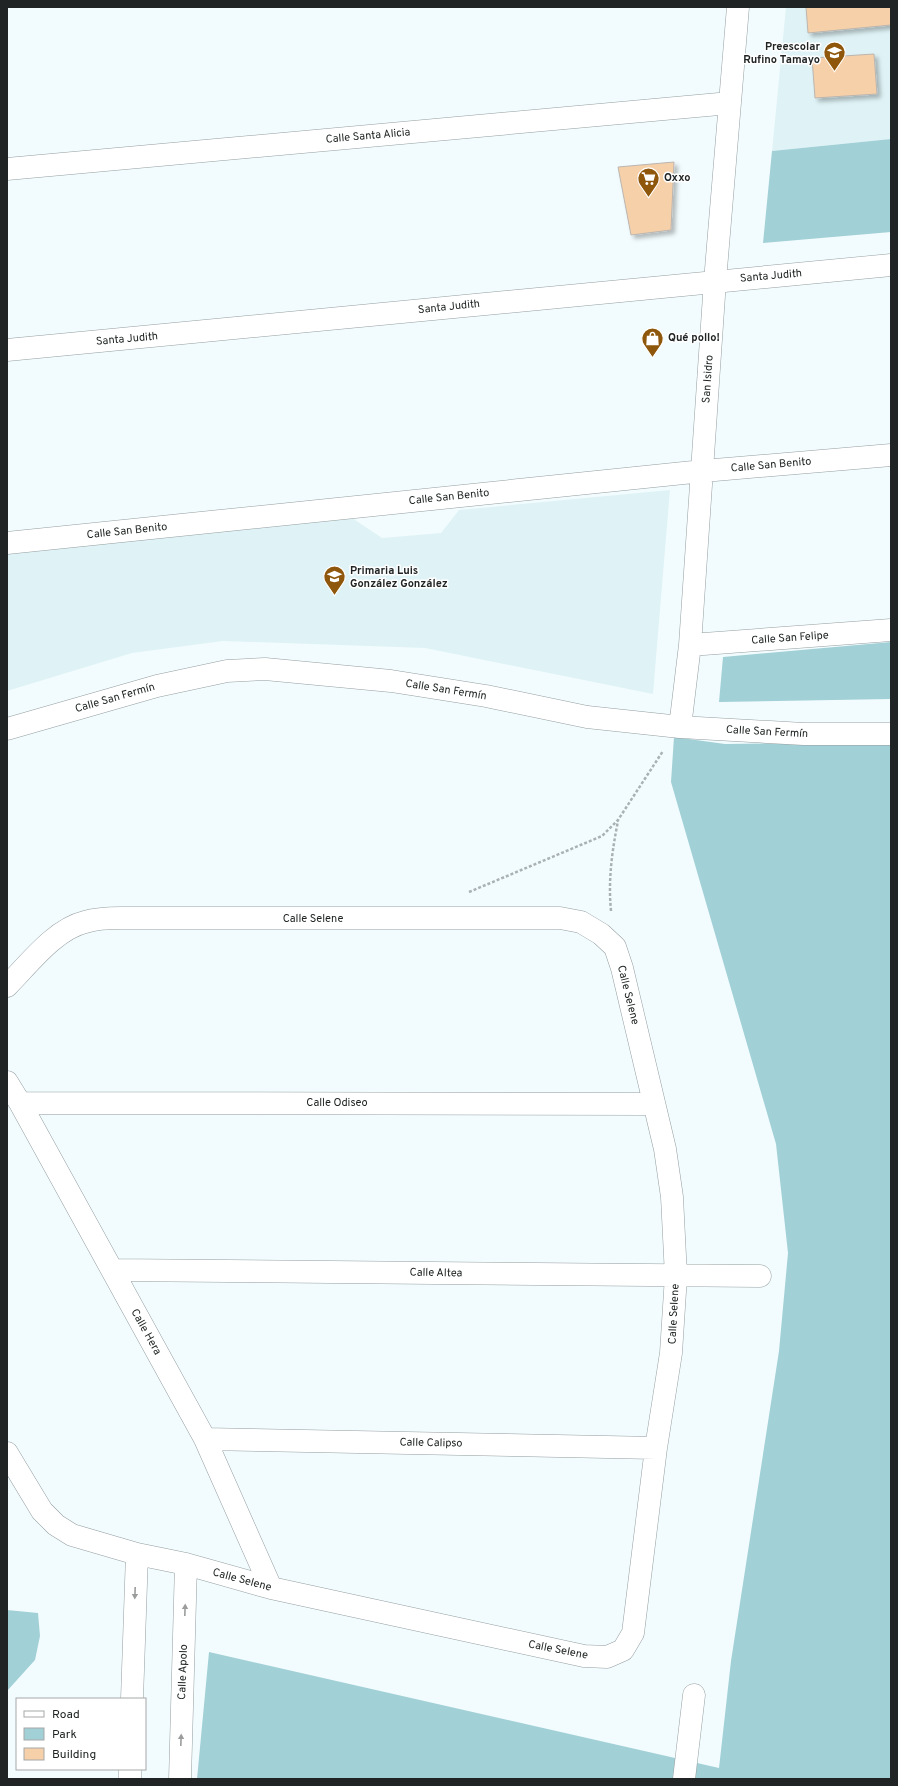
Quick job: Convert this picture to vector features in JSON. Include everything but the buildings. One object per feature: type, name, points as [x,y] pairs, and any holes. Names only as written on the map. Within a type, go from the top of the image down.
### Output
[{"type":"street","name":"San Isidro","points":[[680,727],[690,646],[703,471],[714,281],[738,7]]},
{"type":"street","name":"Calle Santa Alicia","points":[[7,169],[730,103]]},
{"type":"street","name":"Santa Judith","points":[[7,350],[891,265]]},
{"type":"street","name":"Calle San Benito","points":[[7,543],[703,471],[891,455]]},
{"type":"street","name":"Calle San Felipe","points":[[690,646],[891,630]]},
{"type":"street","name":"Calle San Fermín","points":[[7,729],[165,684],[227,671],[265,669],[391,681],[486,696],[588,717],[680,727],[804,734],[891,734]]},
{"type":"street","name":"Calle Selene","points":[[7,986],[53,940],[68,928],[84,922],[101,919],[560,918],[581,922],[601,934],[615,946],[622,968],[665,1148],[672,1197],[676,1276],[672,1353],[656,1448],[633,1633],[623,1650],[607,1656],[584,1656],[271,1588],[186,1564],[137,1554],[72,1535],[56,1526],[42,1511],[7,1452]]},
{"type":"street","name":"Calle Hera","points":[[7,1082],[205,1439],[271,1588]]},
{"type":"street","name":"Calle Odiseo","points":[[20,1103],[654,1104]]},
{"type":"street","name":"Calle Altea","points":[[112,1270],[760,1276]]},
{"type":"street","name":"Calle Calipso","points":[[205,1439],[656,1448]]},
{"type":"street","points":[[132,1698],[137,1554]]},
{"type":"street","name":"Calle Apolo","points":[[180,1779],[186,1564]]},
{"type":"street","points":[[684,1779],[694,1695]]},
{"type":"path","points":[[465,894],[602,836],[618,820],[631,798],[680,727]]},
{"type":"path","points":[[615,946],[610,892],[612,853],[618,820]]},
{"type":"shaded area","name":"Preescolar Rufino Tamayo","points":[[786,7],[891,7],[891,139],[772,151]]},
{"type":"shaded area","name":"Primaria Luis González González","points":[[670,490],[653,694],[425,648],[223,641],[132,653],[7,691],[7,553],[352,518],[382,538],[441,533],[459,510]]},
{"type":"green space","points":[[891,139],[891,232],[763,243],[772,151]]},
{"type":"green space","points":[[891,642],[891,699],[719,702],[723,657]]},
{"type":"green space","points":[[674,737],[725,744],[891,742],[891,1779],[197,1779],[209,1652],[719,1768],[731,1661],[779,1351],[788,1253],[776,1144],[671,782]]},
{"type":"green space","points":[[7,1610],[38,1613],[40,1636],[35,1660],[7,1691]]},
{"type":"place","name":"Preescolar Rufino Tamayo","points":[[835,72]]},
{"type":"place","name":"Oxxo","points":[[648,198]]},
{"type":"place","name":"Qué pollo!","points":[[653,358]]},
{"type":"place","name":"Primaria Luis González González","points":[[334,596]]}]
